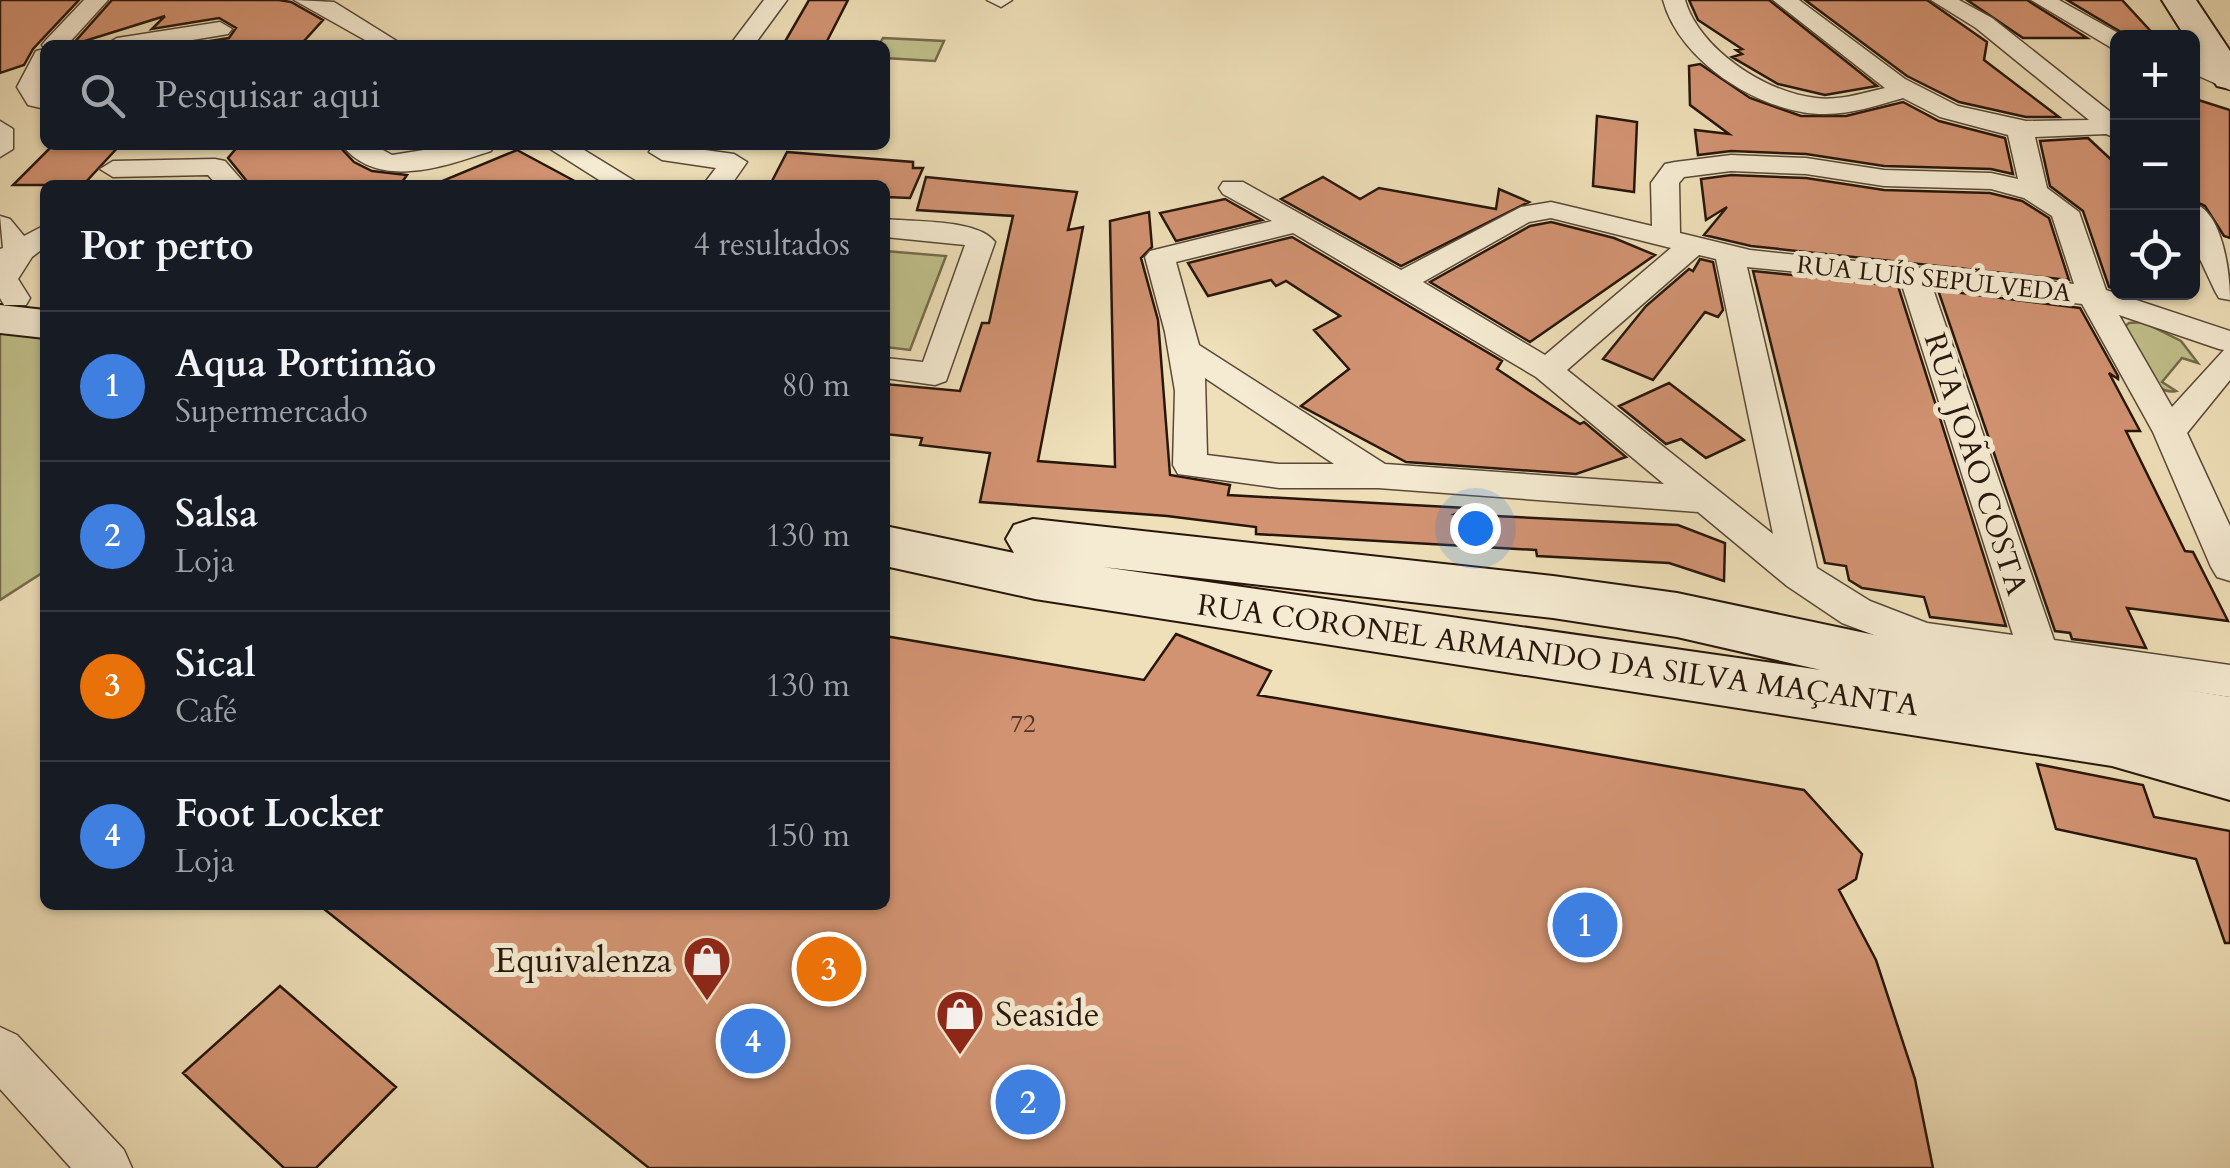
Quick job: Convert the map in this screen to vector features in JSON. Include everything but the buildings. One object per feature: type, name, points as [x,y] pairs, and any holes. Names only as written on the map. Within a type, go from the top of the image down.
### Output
[{"type":"main road","points":[[2178,0],[2230,80]]},
{"type":"main road","points":[[2194,0],[2210,51]]},
{"type":"main road","points":[[2209,0],[2210,51]]},
{"type":"main road","name":"RUA CORONEL ARMANDO DA SILVA MAÇANTA","points":[[890,509],[1061,544],[1553,597],[1677,615],[1931,671],[2230,722]]},
{"type":"main road","name":"RUA CORONEL ARMANDO DA SILVA MAÇANTA","points":[[890,547],[1035,578],[1950,712],[2112,740],[2230,773]]},
{"type":"street","points":[[59,40],[99,0]]},
{"type":"street","points":[[305,0],[326,6],[383,40]]},
{"type":"street","points":[[746,40],[776,0]]},
{"type":"street","points":[[1674,0],[1674,15],[1695,44],[1742,76],[1792,102],[1818,106],[1907,90]]},
{"type":"street","points":[[1784,0],[1820,22],[1907,90],[1988,126],[2051,133],[2110,128]]},
{"type":"street","points":[[1942,0],[1984,23],[2110,124]]},
{"type":"street","points":[[2053,3],[2110,37]]},
{"type":"street","points":[[149,40],[220,29]]},
{"type":"street","points":[[40,66],[29,87],[40,100]]},
{"type":"street","points":[[0,129],[0,149]]},
{"type":"street","points":[[2020,130],[2034,192]]},
{"type":"street","points":[[106,177],[130,150]]},
{"type":"street","points":[[364,150],[388,164],[442,158],[467,150]]},
{"type":"street","points":[[566,150],[619,180]]},
{"type":"street","points":[[642,180],[663,150]]},
{"type":"street","points":[[674,150],[734,162],[721,180]]},
{"type":"street","points":[[1547,370],[1680,240],[1666,183],[1675,170],[1731,163],[1806,166],[1884,178],[1990,181],[2034,192],[2066,212],[2093,296],[2170,432],[2230,567]]},
{"type":"street","points":[[106,177],[216,166],[228,180]]},
{"type":"street","points":[[1233,188],[1547,370],[1800,576],[1856,612],[1926,638],[2230,682]]},
{"type":"street","name":"RUA LUÍS SEPÚLVEDA","points":[[1401,282],[1521,215],[1551,210],[1750,259],[2093,296],[2230,342]]},
{"type":"street","points":[[1295,224],[1160,257],[1191,391],[1190,466],[1279,476],[1378,476],[1708,500]]},
{"type":"street","points":[[0,226],[21,285]]},
{"type":"street","points":[[890,228],[967,234],[980,242],[936,374],[890,369]]},
{"type":"street","points":[[2200,228],[2230,292]]},
{"type":"street","points":[[1729,253],[1800,576]]},
{"type":"street","name":"RUA JOÃO COSTA","points":[[1913,274],[2039,654]]},
{"type":"street","points":[[1184,350],[1378,476]]},
{"type":"street","points":[[2170,432],[2230,360]]},
{"type":"street","points":[[0,1052],[106,1168]]},
{"type":"green space","points":[[883,38],[944,41],[935,61],[890,58],[890,40]]},
{"type":"green space","points":[[890,251],[946,256],[910,350],[890,348]]},
{"type":"green space","points":[[2143,322],[2181,341],[2198,363],[2182,358],[2162,382],[2176,391],[2158,386],[2138,358],[2124,327]]},
{"type":"green space","points":[[0,331],[40,338],[40,574],[0,600]]},
{"type":"place","name":"Aqua Portimão","points":[[1585,925]]},
{"type":"place","name":"Sical","points":[[829,969]]},
{"type":"place","name":"Equivalenza","points":[[707,1002]]},
{"type":"place","name":"Foot Locker","points":[[753,1041]]},
{"type":"place","name":"Seaside","points":[[960,1056]]},
{"type":"place","name":"Salsa","points":[[1028,1102]]}]
